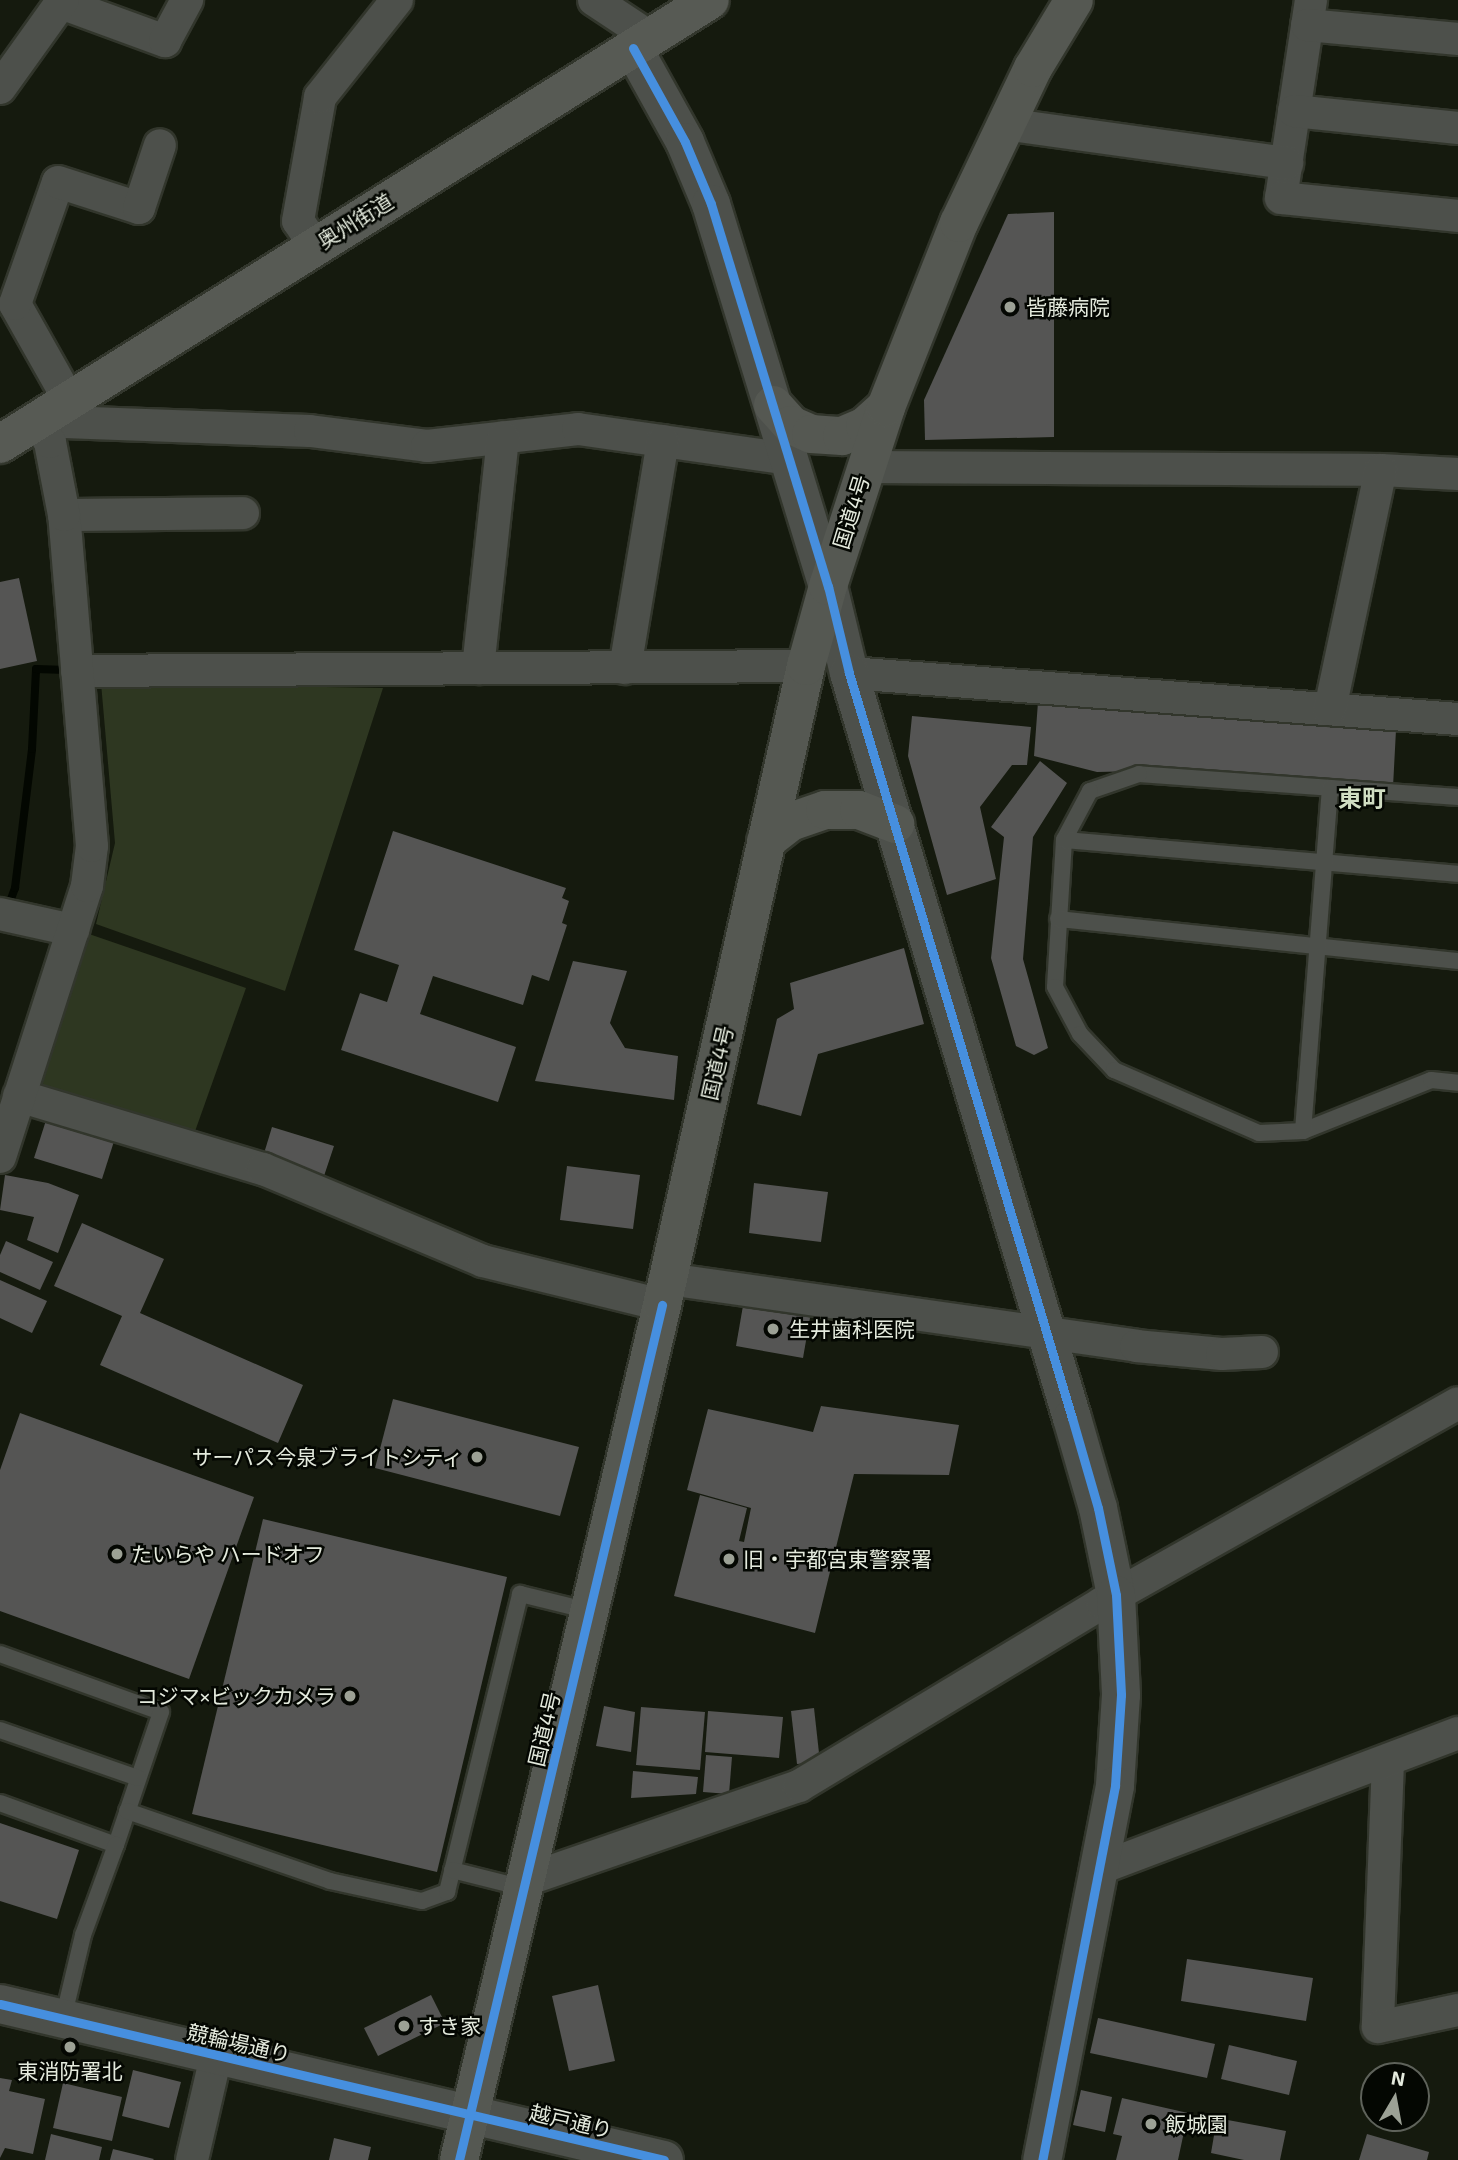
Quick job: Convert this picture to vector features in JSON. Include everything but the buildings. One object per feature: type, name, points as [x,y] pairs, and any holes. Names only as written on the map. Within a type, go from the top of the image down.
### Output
[{"type":"highway","name":"国道4号","points":[[458,2160],[665,1292],[806,666],[828,586],[865,467],[930,292],[1004,124],[1033,68],[1074,0]]},
{"type":"highway","points":[[773,405],[791,425],[811,434],[842,436],[865,426],[886,407]]},
{"type":"highway","points":[[766,841],[790,822],[825,810],[859,810],[895,824]]},
{"type":"main road","name":"奥州街道","points":[[0,444],[710,0]]},
{"type":"street","points":[[0,88],[62,2],[165,41],[187,0]]},
{"type":"street","points":[[315,246],[298,221],[320,97],[397,0]]},
{"type":"street","points":[[594,0],[641,42],[711,204],[828,586],[849,673],[1098,1508],[1116,1595],[1121,1695],[1115,1786],[1042,2160]]},
{"type":"street","points":[[1458,39],[1309,13],[1281,198],[1458,216]]},
{"type":"street","points":[[1294,111],[1458,128]]},
{"type":"street","points":[[1004,124],[1287,163]]},
{"type":"street","points":[[69,400],[15,304],[58,182],[139,208],[160,145]]},
{"type":"street","points":[[36,421],[310,431],[427,446],[578,429],[789,459]]},
{"type":"street","points":[[0,1157],[15,1084],[87,886],[92,846],[64,515],[50,442],[36,421]]},
{"type":"street","points":[[478,668],[503,437]]},
{"type":"street","points":[[625,668],[663,441]]},
{"type":"street","points":[[865,467],[1381,470],[1458,474]]},
{"type":"street","points":[[1330,709],[1381,470]]},
{"type":"street","points":[[64,515],[243,513]]},
{"type":"street","points":[[77,671],[806,666]]},
{"type":"street","points":[[849,673],[1458,719]]},
{"type":"street","points":[[0,914],[73,930]]},
{"type":"street","points":[[15,1084],[263,1169],[483,1262],[665,1292],[1178,1350],[1222,1354],[1262,1352]]},
{"type":"street","points":[[525,1884],[799,1786],[1116,1595],[1458,1403]]},
{"type":"street","points":[[1101,1868],[1458,1734]]},
{"type":"street","points":[[1388,1761],[1378,2027],[1458,2010]]},
{"type":"street","name":"競輪場通り","points":[[0,2004],[470,2116]]},
{"type":"street","points":[[192,2160],[216,2056]]},
{"type":"street","name":"越戸通り","points":[[470,2116],[664,2160]]},
{"type":"lane","points":[[1458,797],[1139,774],[1090,791],[1065,840],[1055,987],[1080,1034],[1114,1070],[1259,1133],[1303,1131],[1430,1080],[1458,1083]]},
{"type":"lane","points":[[1303,1131],[1331,788]]},
{"type":"lane","points":[[1065,840],[1458,874]]},
{"type":"lane","points":[[1058,919],[1458,961]]},
{"type":"lane","points":[[127,1811],[330,1881],[422,1901],[447,1892],[520,1594],[589,1611]]},
{"type":"lane","points":[[0,1654],[161,1712],[83,1935],[63,2019]]},
{"type":"lane","points":[[0,1730],[138,1778]]},
{"type":"lane","points":[[0,1803],[116,1845]]},
{"type":"lane","points":[[452,1870],[525,1884]]},
{"type":"green space","points":[[101,683],[383,688],[285,991],[96,924],[115,843]]},
{"type":"green space","points":[[89,934],[246,988],[193,1137],[38,1090]]},
{"type":"waterway","points":[[11,899],[15,888],[32,749],[36,669],[67,670],[66,665]]},
{"type":"cycle path","points":[[633,48],[685,142],[711,204],[828,586],[849,673],[1072,1418],[1098,1508],[1116,1595],[1121,1695],[1115,1786],[1042,2160]]},
{"type":"cycle path","points":[[459,2160],[662,1305]]},
{"type":"cycle path","points":[[0,2004],[664,2160]]},
{"type":"place","name":"皆藤病院","points":[[1010,307]]},
{"type":"place","name":"生井歯科医院","points":[[773,1329]]},
{"type":"place","name":"サーパス今泉ブライトシティ","points":[[477,1457]]},
{"type":"place","name":"たいらや ハードオフ","points":[[117,1554]]},
{"type":"place","name":"旧・宇都宮東警察署","points":[[729,1559]]},
{"type":"place","name":"コジマ×ビックカメラ","points":[[350,1696]]},
{"type":"place","name":"すき家","points":[[404,2026]]},
{"type":"place","name":"東消防署北","points":[[70,2047]]},
{"type":"place","name":"飯城園","points":[[1151,2124]]},
{"type":"district","name":"東町","points":[[1362,798]]}]
